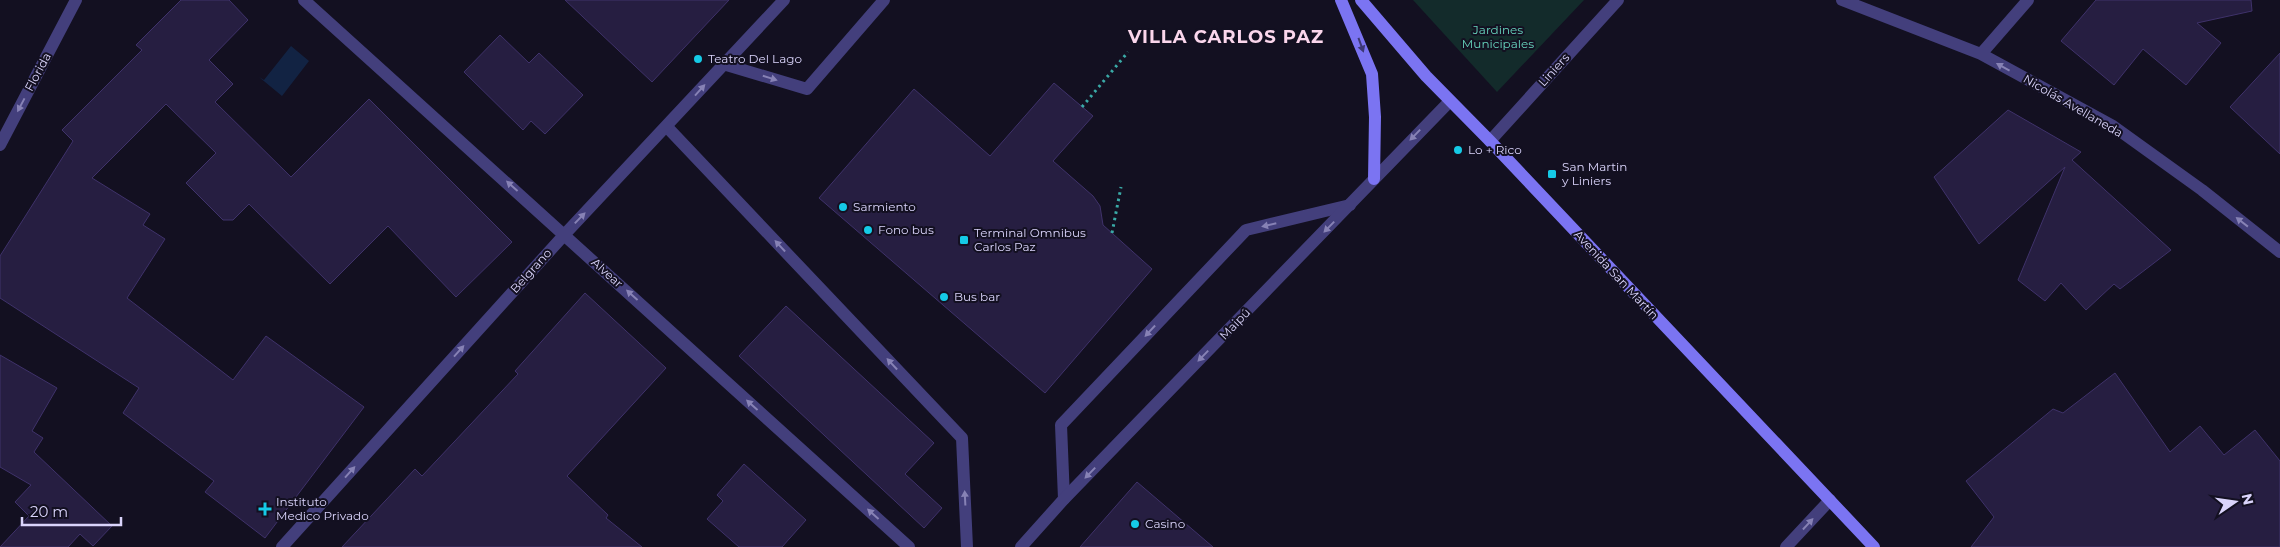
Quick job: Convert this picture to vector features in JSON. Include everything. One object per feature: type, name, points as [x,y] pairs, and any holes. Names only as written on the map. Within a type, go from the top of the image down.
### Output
[{"type":"main road","points":[[1341,0],[1372,74],[1375,117],[1374,179]]},
{"type":"main road","name":"Avenida San Martín","points":[[1361,0],[1450,101],[1490,140],[1874,547]]},
{"type":"street","name":"Florida","points":[[0,145],[76,0]]},
{"type":"street","name":"Alvear","points":[[304,0],[909,547]]},
{"type":"street","name":"Belgrano","points":[[282,547],[565,234],[784,0]]},
{"type":"street","points":[[723,64],[807,89],[884,0]]},
{"type":"street","name":"Liniers","points":[[1490,140],[1618,0]]},
{"type":"street","name":"Nicolás Avellaneda","points":[[1842,0],[1981,54],[2112,126],[2202,190],[2280,252]]},
{"type":"street","points":[[1981,54],[2028,0]]},
{"type":"street","name":"Maipú","points":[[1020,547],[1450,101]]},
{"type":"street","points":[[668,126],[962,438],[967,547]]},
{"type":"street","points":[[1064,500],[1061,425],[1246,230],[1350,206]]},
{"type":"street","points":[[1786,547],[1830,500]]},
{"type":"path","points":[[1082,106],[1128,52]]},
{"type":"path","points":[[1112,233],[1120,187]]},
{"type":"green space","name":"Jardines Municipales","points":[[1413,0],[1584,0],[1497,92]]},
{"type":"water","points":[[291,46],[309,61],[282,96],[259,77],[264,80]]},
{"type":"building","points":[[181,0],[229,0],[248,20],[209,60],[233,84],[215,102],[291,177],[369,99],[512,242],[456,297],[388,226],[330,284],[249,204],[233,220],[223,220],[186,183],[216,153],[166,104],[92,178],[150,214],[143,225],[165,239],[127,298],[233,380],[266,336],[364,407],[265,538],[205,492],[214,481],[123,413],[139,388],[0,298],[0,256],[73,141],[62,130],[142,50],[136,45]]},
{"type":"building","points":[[565,0],[729,0],[652,82]]},
{"type":"building","points":[[2096,0],[2251,0],[2252,11],[2197,23],[2221,43],[2186,85],[2143,49],[2114,85],[2061,41]]},
{"type":"building","points":[[500,35],[529,63],[539,53],[583,95],[545,134],[531,121],[523,130],[464,72]]},
{"type":"building","points":[[2280,53],[2280,154],[2230,107]]},
{"type":"building","points":[[1054,83],[1093,116],[1053,161],[1093,196],[1100,206],[1103,225],[1152,269],[1045,393],[819,198],[914,89],[990,156]]},
{"type":"building","points":[[2008,110],[2081,152],[2072,160],[2171,250],[2120,289],[2114,284],[2086,310],[2061,283],[2045,301],[2018,280],[2065,167],[1979,244],[1934,177]]},
{"type":"building","points":[[585,293],[666,368],[567,476],[608,515],[606,518],[642,547],[342,547],[415,469],[422,476],[518,374],[515,371]]},
{"type":"building","points":[[786,306],[934,443],[905,474],[942,508],[924,528],[739,356]]},
{"type":"building","points":[[0,355],[57,388],[32,431],[43,438],[34,452],[112,526],[93,546],[80,534],[68,547],[0,547],[29,516],[15,502],[31,485],[0,467]]},
{"type":"building","points":[[2115,373],[2170,452],[2200,426],[2224,455],[2255,430],[2280,461],[2280,547],[1971,547],[1994,517],[1966,481],[2053,409],[2063,413]]},
{"type":"building","points":[[744,464],[806,520],[782,547],[739,547],[707,519],[723,501],[717,495]]},
{"type":"building","points":[[1137,482],[1213,547],[1080,547]]},
{"type":"place","name":"Teatro Del Lago","points":[[698,59]]},
{"type":"place","name":"Lo + Rico","points":[[1458,150]]},
{"type":"place","name":"San Martin y Liniers","points":[[1552,174]]},
{"type":"place","name":"Sarmiento","points":[[843,207]]},
{"type":"place","name":"Fono bus","points":[[868,230]]},
{"type":"place","name":"Terminal Omnibus Carlos Paz","points":[[964,240]]},
{"type":"place","name":"Bus bar","points":[[944,297]]},
{"type":"place","name":"Instituto Medico Privado","points":[[265,509]]},
{"type":"place","name":"Casino","points":[[1135,524]]},
{"type":"district","name":"VILLA CARLOS PAZ","points":[[1226,37]]}]
